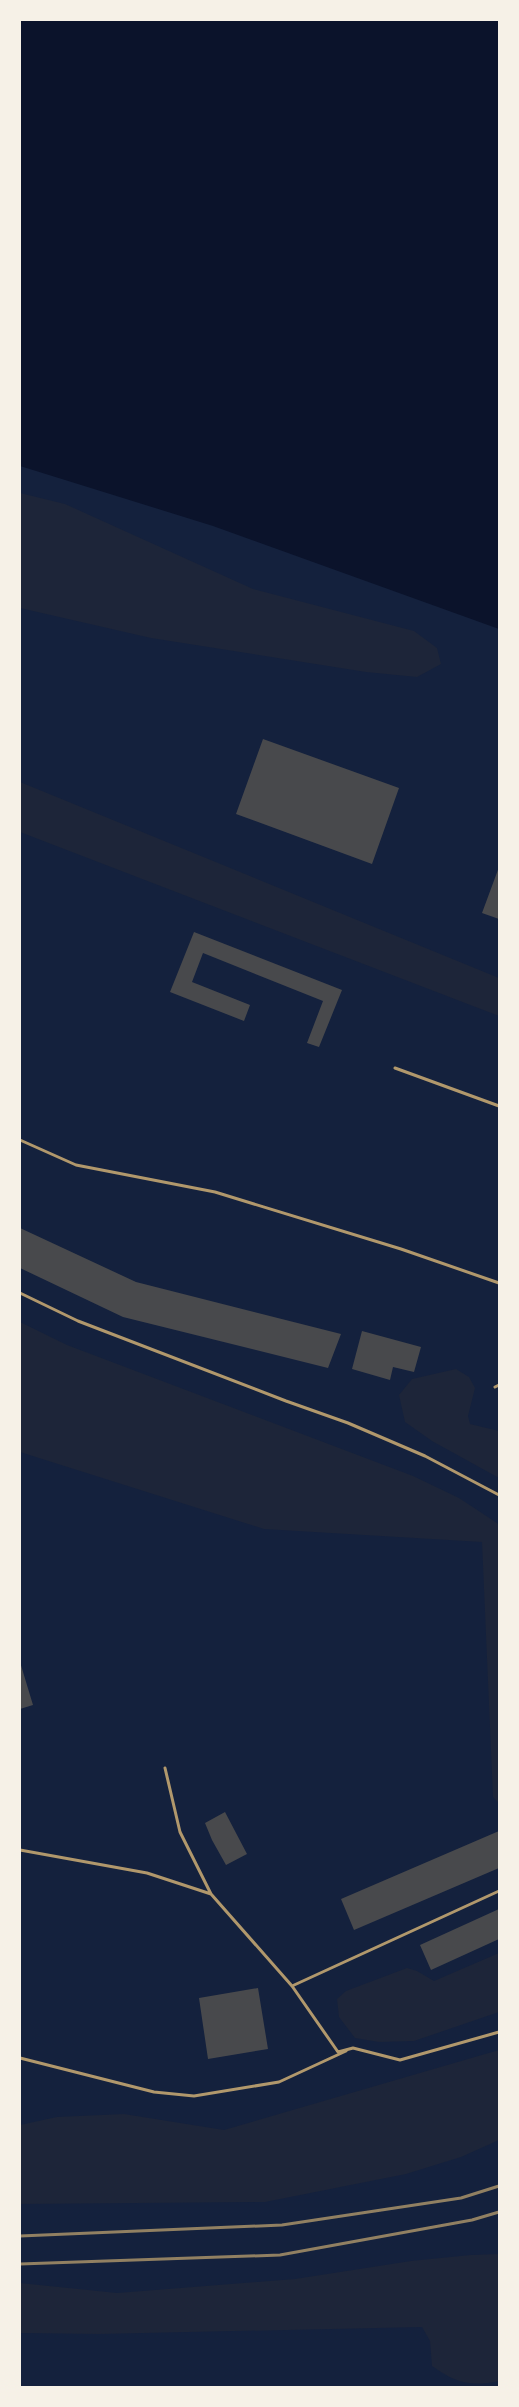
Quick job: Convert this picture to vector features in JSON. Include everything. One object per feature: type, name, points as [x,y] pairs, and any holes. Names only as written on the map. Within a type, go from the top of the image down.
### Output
[{"type":"lane","points":[[395,1068],[499,1106]]},
{"type":"lane","points":[[20,1140],[76,1165],[215,1192],[401,1249],[499,1283]]},
{"type":"lane","points":[[20,1292],[78,1321],[286,1402],[348,1423],[425,1456],[499,1495]]},
{"type":"lane","points":[[494,1387],[499,1385]]},
{"type":"lane","points":[[165,1768],[180,1832],[211,1894],[292,1986],[338,2052],[353,2048],[400,2060],[499,2032]]},
{"type":"lane","points":[[20,1850],[147,1873],[211,1894]]},
{"type":"lane","points":[[292,1986],[499,1891]]},
{"type":"lane","points":[[20,2058],[154,2092],[194,2096],[279,2082],[353,2048]]},
{"type":"shaded area","points":[[20,20],[499,20],[499,629],[213,526],[20,466]]},
{"type":"shaded area","points":[[20,493],[65,504],[253,589],[414,631],[437,648],[441,664],[417,677],[366,672],[151,638],[20,608]]},
{"type":"shaded area","points":[[20,782],[499,978],[499,1016],[20,832]]},
{"type":"shaded area","points":[[20,1322],[67,1345],[413,1476],[459,1498],[497,1523],[499,1526],[499,1803],[493,1797],[482,1542],[264,1529],[20,1452]]},
{"type":"shaded area","points":[[456,1369],[469,1377],[475,1388],[468,1416],[470,1424],[499,1431],[499,1478],[432,1441],[405,1422],[399,1395],[412,1379]]},
{"type":"shaded area","points":[[499,1953],[499,2012],[414,2041],[379,2042],[355,2038],[339,2017],[337,1999],[346,1991],[407,1968],[417,1971],[434,1981]]},
{"type":"shaded area","points":[[499,2050],[499,2140],[461,2157],[406,2174],[265,2202],[20,2204],[20,2125],[57,2117],[124,2114],[224,2130]]},
{"type":"shaded area","points":[[499,2254],[499,2381],[489,2383],[480,2384],[456,2380],[432,2366],[430,2341],[422,2327],[99,2334],[20,2333],[20,2283],[117,2293],[295,2279],[411,2261],[471,2255]]},
{"type":"building","points":[[263,739],[399,788],[372,864],[236,814]]},
{"type":"building","points":[[499,867],[499,919],[482,913]]},
{"type":"building","points":[[194,932],[342,990],[319,1047],[307,1043],[323,1001],[203,953],[192,982],[250,1005],[244,1021],[170,992]]},
{"type":"building","points":[[20,1228],[136,1282],[341,1334],[328,1368],[123,1317],[20,1268]]},
{"type":"building","points":[[362,1331],[421,1347],[414,1372],[393,1367],[390,1380],[352,1369]]},
{"type":"building","points":[[20,1662],[33,1705],[20,1709]]},
{"type":"building","points":[[225,1812],[247,1854],[226,1865],[212,1840],[205,1823]]},
{"type":"building","points":[[499,1831],[499,1868],[354,1930],[341,1899]]},
{"type":"building","points":[[499,1909],[499,1939],[431,1970],[420,1945]]},
{"type":"building","points":[[258,1988],[268,2049],[208,2059],[199,1998]]},
{"type":"railway","points":[[20,2236],[282,2225],[461,2198],[499,2186]]},
{"type":"railway","points":[[20,2264],[280,2255],[472,2220],[499,2212]]}]
